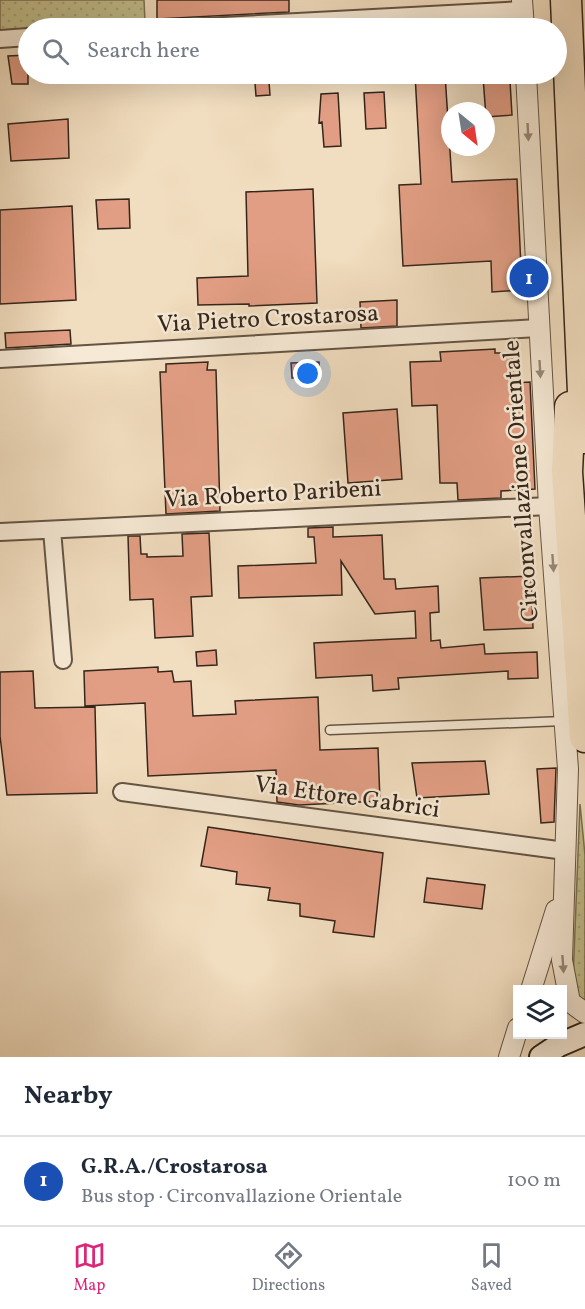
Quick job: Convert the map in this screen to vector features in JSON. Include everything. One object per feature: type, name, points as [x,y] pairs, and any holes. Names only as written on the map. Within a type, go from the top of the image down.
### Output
[{"type":"highway","points":[[566,0],[567,18]]},
{"type":"highway","points":[[567,24],[585,438]]},
{"type":"highway","points":[[574,729],[567,472],[569,415],[580,330]]},
{"type":"main road","points":[[541,1057],[570,1039],[585,1034]]},
{"type":"street","points":[[410,18],[523,13]]},
{"type":"street","points":[[0,39],[18,38]]},
{"type":"street","name":"Circonvallazione Orientale","points":[[526,84],[549,506],[574,729],[568,784],[564,885]]},
{"type":"street","name":"Via Pietro Crostarosa","points":[[0,359],[538,328]]},
{"type":"street","name":"Via Roberto Paribeni","points":[[0,532],[549,506]]},
{"type":"street","points":[[52,530],[63,660]]},
{"type":"street","name":"Via Ettore Gabrici","points":[[122,792],[566,851]]},
{"type":"street","points":[[533,985],[564,885]]},
{"type":"street","points":[[564,885],[562,952],[564,982],[570,1002],[585,1013]]},
{"type":"street","points":[[509,1057],[515,1039]]},
{"type":"lane","points":[[330,730],[574,729]]},
{"type":"shaded area","points":[[0,0],[144,0],[145,18],[18,18],[18,29],[0,30]]},
{"type":"shaded area","points":[[580,804],[585,855],[585,1004],[573,990]]},
{"type":"building","points":[[157,0],[289,0],[289,12],[157,18]]},
{"type":"building","points":[[8,56],[18,56],[18,84],[12,84]]},
{"type":"building","points":[[255,84],[269,84],[270,95],[256,96]]},
{"type":"building","points":[[416,84],[446,84],[447,102],[441,102],[441,156],[450,156],[452,182],[517,179],[522,290],[492,292],[491,261],[403,266],[399,185],[421,184]]},
{"type":"building","points":[[484,84],[510,84],[512,115],[495,116],[495,102],[485,102]]},
{"type":"building","points":[[384,92],[386,128],[366,129],[364,93]]},
{"type":"building","points":[[338,93],[341,146],[324,147],[322,122],[319,123],[321,94]]},
{"type":"building","points":[[68,119],[69,158],[11,161],[8,124]]},
{"type":"building","points":[[313,189],[317,303],[249,306],[249,304],[198,305],[197,278],[248,276],[246,192]]},
{"type":"building","points":[[129,199],[130,228],[98,229],[96,200]]},
{"type":"building","points":[[72,206],[76,300],[0,304],[0,210]]},
{"type":"building","points":[[397,300],[397,326],[361,328],[360,302]]},
{"type":"building","points":[[70,330],[71,344],[6,348],[5,333]]},
{"type":"building","points":[[495,349],[495,353],[512,353],[513,383],[530,382],[535,489],[501,491],[501,498],[458,500],[457,483],[440,483],[437,405],[412,406],[410,362],[441,361],[440,352]]},
{"type":"building","points":[[208,362],[207,370],[216,370],[220,511],[166,514],[160,372],[166,372],[166,364]]},
{"type":"building","points":[[319,362],[320,377],[292,378],[291,363]]},
{"type":"building","points":[[397,409],[402,479],[348,483],[343,413]]},
{"type":"building","points":[[333,527],[333,537],[382,535],[384,579],[395,579],[396,589],[438,586],[439,612],[430,613],[431,641],[440,640],[441,648],[484,644],[485,654],[537,652],[538,678],[508,679],[508,671],[398,678],[399,689],[373,691],[372,675],[316,678],[314,643],[416,638],[415,611],[375,614],[341,561],[342,595],[239,598],[238,566],[316,563],[314,537],[308,537],[308,528]]},
{"type":"building","points":[[209,533],[212,596],[191,597],[193,636],[155,638],[153,599],[130,600],[128,536],[140,536],[141,554],[147,554],[147,557],[183,556],[182,534]]},
{"type":"building","points":[[531,576],[533,628],[484,630],[480,578]]},
{"type":"building","points":[[216,650],[217,665],[197,666],[196,652]]},
{"type":"building","points":[[158,667],[158,672],[172,671],[174,682],[191,681],[193,716],[236,714],[235,701],[318,697],[320,750],[378,748],[380,801],[299,805],[277,802],[276,770],[148,776],[145,703],[85,706],[84,671]]},
{"type":"building","points":[[33,671],[35,708],[95,707],[97,793],[7,795],[0,736],[0,672]]},
{"type":"building","points":[[485,761],[489,794],[417,798],[412,763]]},
{"type":"building","points":[[556,768],[554,822],[541,823],[537,769]]},
{"type":"building","points":[[208,827],[383,853],[374,937],[333,932],[335,921],[300,916],[300,904],[268,900],[270,888],[236,884],[237,872],[201,866]]},
{"type":"building","points":[[427,878],[485,885],[482,909],[424,902]]},
{"type":"place","name":"G.R.A./Crostarosa","points":[[529,278]]}]
